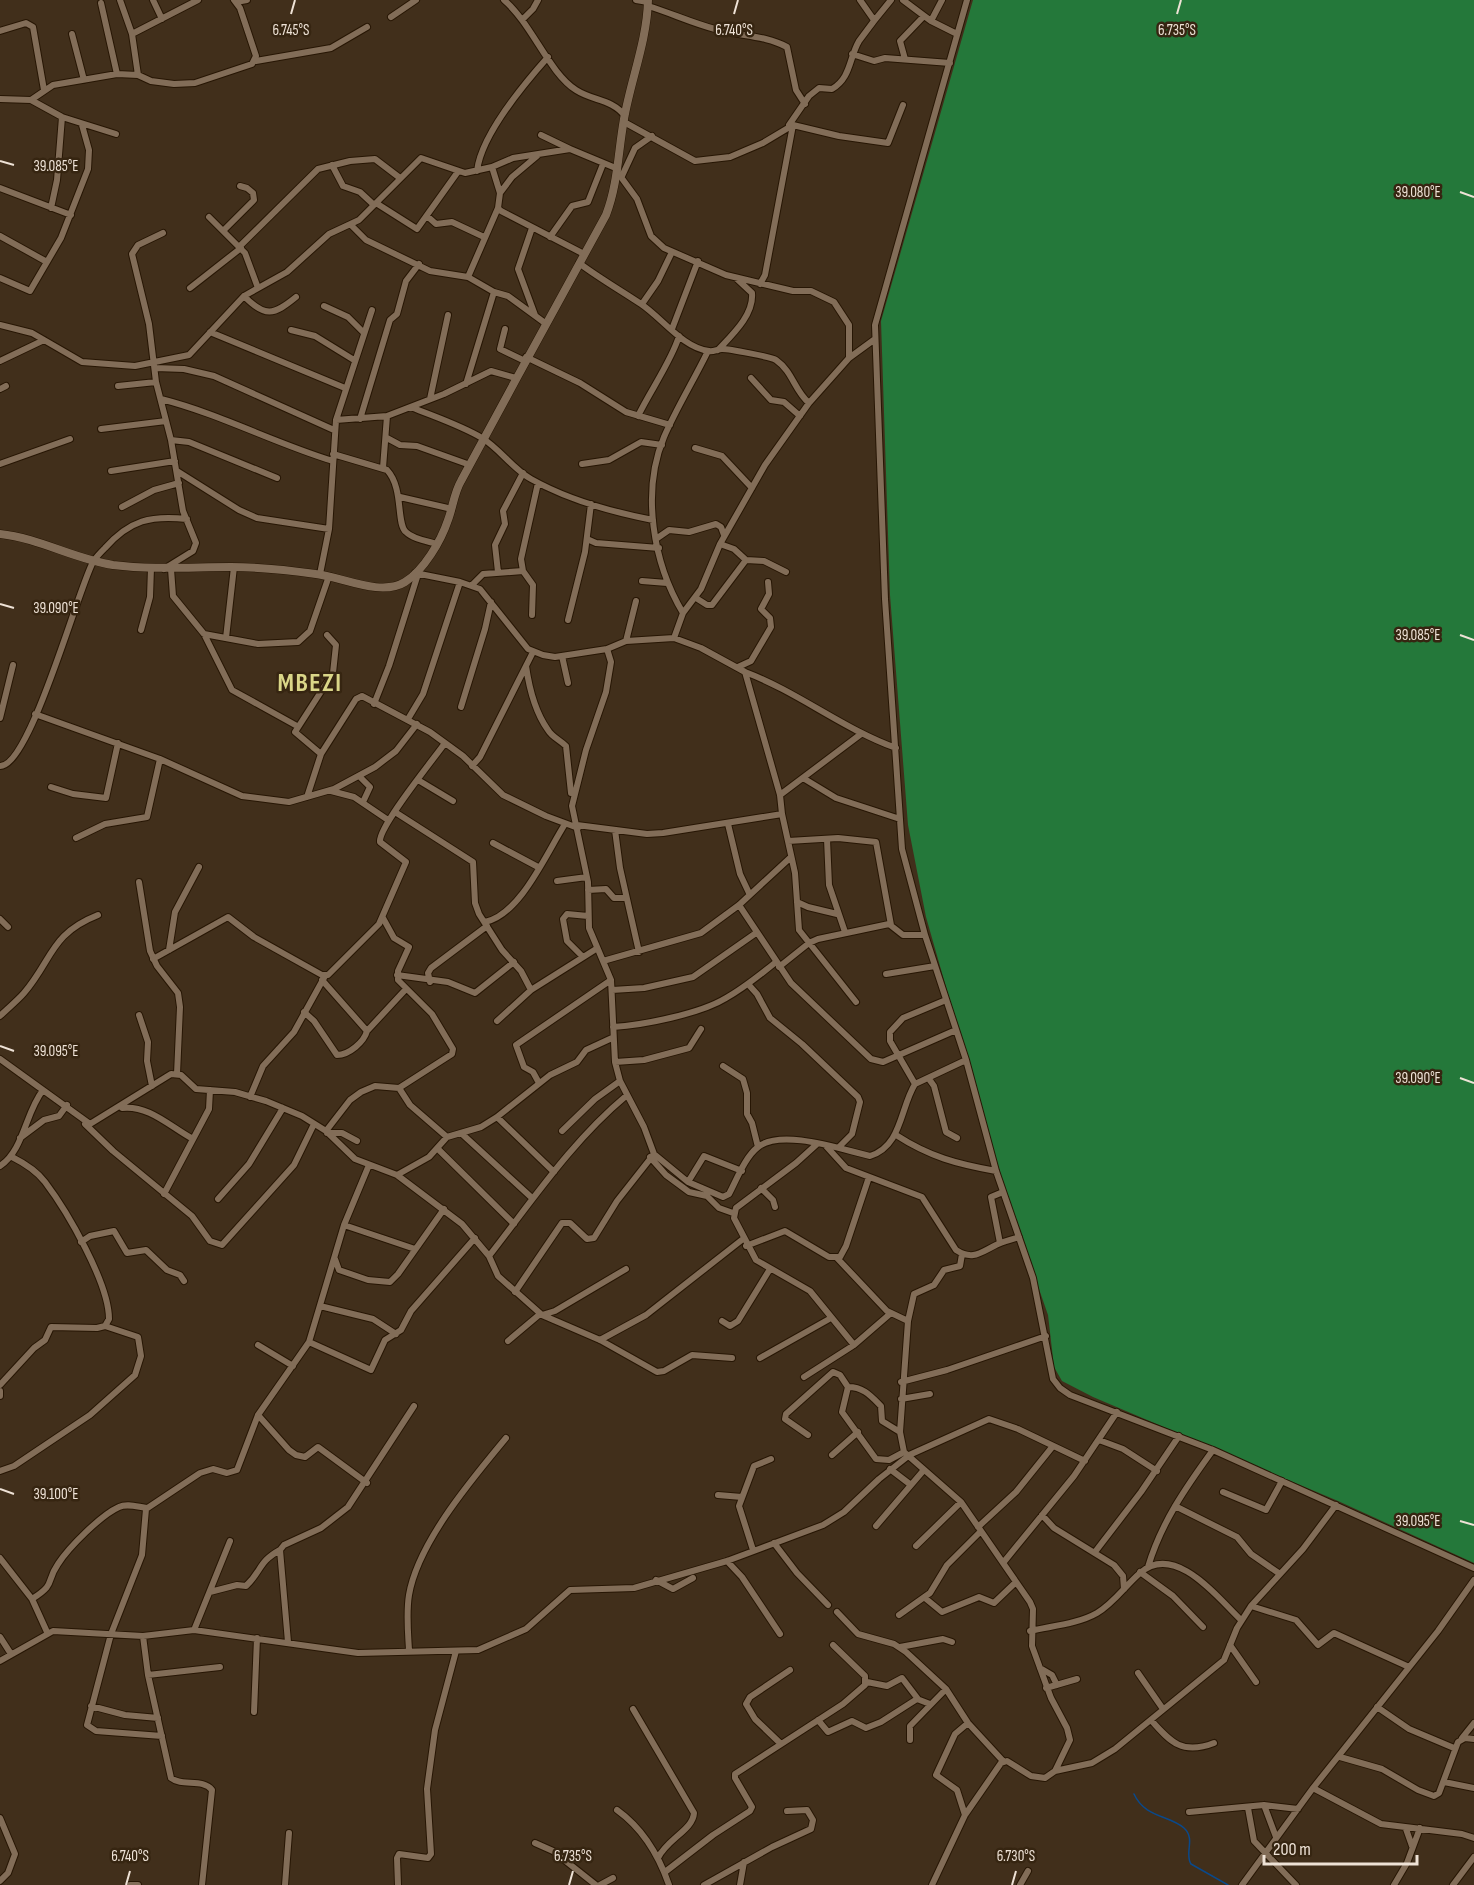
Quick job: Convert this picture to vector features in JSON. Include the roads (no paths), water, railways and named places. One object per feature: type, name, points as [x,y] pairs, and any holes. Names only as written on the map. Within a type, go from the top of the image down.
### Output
[{"type":"street","points":[[120,0],[132,34],[138,75]]},
{"type":"street","points":[[153,0],[162,19]]},
{"type":"street","points":[[132,34],[162,19],[188,2],[198,0]]},
{"type":"street","points":[[235,1],[247,0]]},
{"type":"street","points":[[391,17],[416,0]]},
{"type":"street","points":[[504,0],[576,90],[613,104],[624,119],[695,161],[705,162],[743,152],[763,143],[791,125],[819,88],[832,89],[841,83],[847,75],[852,54],[874,20],[891,0]]},
{"type":"street","points":[[522,20],[538,0]]},
{"type":"street","points":[[636,0],[714,29],[746,37],[768,39],[787,47],[796,90],[805,104]]},
{"type":"street","points":[[860,0],[874,20]]},
{"type":"street","points":[[903,0],[931,21],[957,34]]},
{"type":"street","points":[[931,21],[942,0]]},
{"type":"street","points":[[968,0],[878,307],[874,339],[885,599],[902,849],[925,934],[966,1060],[996,1171],[1033,1278],[1053,1379],[1060,1389],[1070,1395],[1213,1450],[1474,1568]]},
{"type":"street","points":[[235,1],[240,8],[256,61]]},
{"type":"street","points":[[101,3],[117,74]]},
{"type":"street","points":[[0,534],[32,540],[93,561],[151,568],[234,567],[320,574],[376,586],[392,586],[405,582],[416,573],[437,544],[452,509],[457,489],[608,209],[619,173],[624,119],[644,37],[648,3]]},
{"type":"street","points":[[905,59],[900,41],[924,16]]},
{"type":"street","points":[[0,31],[26,24],[33,27],[44,90]]},
{"type":"street","points":[[32,100],[53,85],[117,74],[138,75],[163,83],[195,83],[231,72],[256,61],[331,48],[367,27]]},
{"type":"street","points":[[72,34],[84,80]]},
{"type":"street","points":[[852,54],[874,61],[885,58],[950,63]]},
{"type":"street","points":[[477,171],[482,149],[521,88],[548,57]]},
{"type":"street","points":[[0,99],[32,100],[62,117],[116,134]]},
{"type":"street","points":[[791,125],[838,136],[888,143],[903,105]]},
{"type":"street","points":[[51,208],[57,180],[62,117]]},
{"type":"street","points":[[0,278],[30,291],[47,262],[71,215],[90,159],[82,125]]},
{"type":"street","points":[[760,284],[765,275],[791,125]]},
{"type":"street","points":[[541,135],[619,173],[637,200],[651,236],[672,252],[698,261],[736,279],[793,291],[811,291],[834,302],[849,325],[849,358]]},
{"type":"street","points":[[619,173],[635,148],[652,136]]},
{"type":"street","points":[[155,365],[189,356],[244,296],[287,272],[329,234],[351,225],[423,158],[457,173],[492,167],[513,158],[570,149]]},
{"type":"street","points":[[500,194],[512,177],[537,155]]},
{"type":"street","points":[[190,288],[240,247],[318,169],[375,159],[400,178]]},
{"type":"street","points":[[550,237],[572,206],[588,202],[603,164]]},
{"type":"street","points":[[332,165],[343,186],[360,192],[415,229],[420,228],[457,173]]},
{"type":"street","points":[[468,277],[498,208],[500,194],[492,167]]},
{"type":"street","points":[[223,231],[254,200],[253,194],[247,188],[240,186]]},
{"type":"street","points":[[0,188],[71,215]]},
{"type":"street","points":[[498,208],[584,254]]},
{"type":"street","points":[[427,216],[436,224],[452,222],[484,237]]},
{"type":"street","points":[[209,218],[240,247],[248,259],[258,288]]},
{"type":"street","points":[[351,225],[366,240],[436,273],[468,277],[494,292],[508,296],[545,323]]},
{"type":"street","points":[[532,228],[518,269],[535,315]]},
{"type":"street","points":[[163,233],[138,245],[132,254],[149,324],[156,382],[171,440],[187,519],[194,537],[195,548],[167,569]]},
{"type":"street","points":[[0,236],[47,262]]},
{"type":"street","points":[[642,304],[658,281],[672,252]]},
{"type":"street","points":[[672,329],[698,261]]},
{"type":"street","points":[[579,263],[642,304],[679,336],[708,351],[717,350],[771,357],[792,375],[798,392],[808,403]]},
{"type":"street","points":[[360,419],[390,320],[397,314],[406,281],[419,264]]},
{"type":"street","points":[[717,350],[740,325],[752,299],[752,293],[736,279]]},
{"type":"street","points":[[465,384],[494,292]]},
{"type":"street","points":[[244,296],[254,307],[270,313],[279,310],[296,297]]},
{"type":"street","points":[[324,306],[348,317],[363,332]]},
{"type":"street","points":[[320,574],[329,529],[334,430],[345,388],[372,310]]},
{"type":"street","points":[[430,399],[448,315]]},
{"type":"street","points":[[0,326],[32,333],[72,359],[82,362],[118,366],[155,365],[214,376],[334,430]]},
{"type":"street","points":[[291,330],[315,336],[354,360]]},
{"type":"street","points":[[505,330],[500,349],[580,383],[626,412],[670,425]]},
{"type":"street","points":[[210,332],[345,388]]},
{"type":"street","points":[[638,416],[662,369],[673,353],[679,336]]},
{"type":"street","points":[[674,638],[683,613],[696,598],[724,535],[808,403],[849,358],[874,339]]},
{"type":"street","points":[[0,361],[44,340]]},
{"type":"street","points":[[683,613],[667,583],[656,539],[653,520],[654,475],[670,425],[708,351]]},
{"type":"street","points":[[336,420],[387,416],[491,371],[516,378]]},
{"type":"street","points":[[751,378],[771,400],[783,401],[800,416]]},
{"type":"street","points":[[118,386],[156,382]]},
{"type":"street","points":[[160,399],[211,413],[281,443],[382,468],[390,473],[400,497],[401,521],[406,533],[437,544]]},
{"type":"street","points":[[411,407],[456,424],[484,440],[522,473],[538,483],[591,504],[653,520]]},
{"type":"street","points":[[382,468],[387,438],[387,416]]},
{"type":"street","points":[[101,429],[166,421]]},
{"type":"street","points":[[387,438],[470,465]]},
{"type":"street","points":[[0,464],[70,439]]},
{"type":"street","points":[[171,440],[189,442],[277,478]]},
{"type":"street","points":[[582,464],[609,460],[641,442],[662,445]]},
{"type":"street","points":[[695,448],[722,456],[752,488]]},
{"type":"street","points":[[111,471],[175,461]]},
{"type":"street","points":[[177,471],[238,510],[257,518],[329,529]]},
{"type":"street","points":[[498,572],[495,545],[505,524],[502,511],[522,473]]},
{"type":"street","points":[[122,507],[154,490],[179,483]]},
{"type":"street","points":[[532,615],[533,585],[523,571],[521,559],[538,483]]},
{"type":"street","points":[[400,497],[452,509]]},
{"type":"street","points":[[568,620],[587,539],[591,504]]},
{"type":"street","points":[[0,766],[10,762],[35,714],[63,650],[93,561],[114,538],[138,522],[164,516],[187,519]]},
{"type":"street","points":[[656,539],[669,530],[689,532],[716,524],[722,527],[724,535]]},
{"type":"street","points":[[587,539],[596,543],[659,548]]},
{"type":"street","points":[[720,544],[734,549],[746,560],[764,561],[786,572]]},
{"type":"street","points":[[696,598],[712,604],[746,560]]},
{"type":"street","points":[[226,638],[234,567]]},
{"type":"street","points":[[141,630],[150,597],[151,568]]},
{"type":"street","points":[[167,569],[173,596],[204,634],[235,693],[297,726]]},
{"type":"street","points":[[472,585],[483,574],[523,571]]},
{"type":"street","points":[[416,573],[472,585],[480,589],[515,634],[533,652],[549,657],[562,656],[607,649],[626,641],[674,638],[781,687],[861,734],[896,748]]},
{"type":"street","points":[[374,705],[389,666],[416,573]]},
{"type":"street","points":[[204,634],[266,645],[298,642],[310,631],[329,576]]},
{"type":"street","points":[[642,581],[667,583]]},
{"type":"street","points":[[408,719],[420,701],[460,582]]},
{"type":"street","points":[[738,667],[751,661],[771,627],[770,618],[761,609],[770,594],[768,582]]},
{"type":"street","points":[[461,707],[485,629],[491,601]]},
{"type":"street","points":[[626,641],[636,601]]},
{"type":"street","points":[[321,754],[295,734],[297,726],[322,693],[333,673],[336,645],[327,635]]},
{"type":"street","points":[[572,798],[606,692],[611,662],[607,649]]},
{"type":"street","points":[[472,766],[480,756],[533,652]]},
{"type":"street","points":[[562,656],[568,683]]},
{"type":"street","points":[[0,718],[13,665]]},
{"type":"street","points":[[526,666],[529,684],[543,721],[548,731],[566,746],[572,798],[587,877],[588,915],[596,949],[603,961],[612,990],[612,1038],[615,1062],[626,1096],[641,1121],[652,1156],[666,1175],[689,1192],[707,1196],[719,1208],[733,1213],[746,1246],[756,1260],[810,1291],[854,1345]]},
{"type":"street","points":[[745,672],[780,795],[791,857],[799,930],[856,1002]]},
{"type":"street","points":[[307,797],[321,754],[356,699],[362,696],[374,705],[417,724],[445,743],[463,756],[504,795],[565,824],[663,833],[782,814]]},
{"type":"street","points":[[35,714],[160,759],[255,799],[289,802],[330,791],[359,776],[396,751],[417,724]]},
{"type":"street","points":[[780,795],[861,734]]},
{"type":"street","points":[[51,787],[73,794],[106,798],[118,743]]},
{"type":"street","points":[[250,1097],[263,1066],[288,1040],[324,978],[383,918],[406,862],[380,842],[380,837],[388,820],[445,743]]},
{"type":"street","points":[[76,838],[105,824],[147,817],[160,759]]},
{"type":"street","points":[[359,776],[370,787],[363,802]]},
{"type":"street","points":[[803,778],[836,798],[900,819]]},
{"type":"street","points":[[418,780],[453,801]]},
{"type":"street","points":[[330,791],[349,795],[388,820]]},
{"type":"street","points":[[395,812],[473,862],[475,903],[502,950],[514,962],[531,990]]},
{"type":"street","points":[[430,982],[428,973],[431,968],[486,924],[511,908],[565,824]]},
{"type":"street","points":[[728,824],[740,873],[749,893]]},
{"type":"street","points":[[615,830],[626,898],[639,952]]},
{"type":"street","points":[[788,841],[827,839],[876,842],[891,925],[903,935],[925,934]]},
{"type":"street","points":[[827,839],[829,885],[845,932]]},
{"type":"street","points":[[493,843],[538,867]]},
{"type":"street","points":[[603,961],[701,933],[739,905],[749,893],[791,857]]},
{"type":"street","points":[[168,950],[175,912],[199,867]]},
{"type":"street","points":[[557,881],[587,877]]},
{"type":"street","points":[[139,882],[153,959],[178,993],[180,1007],[177,1074]]},
{"type":"street","points":[[588,890],[606,889],[614,898],[626,898]]},
{"type":"street","points":[[797,902],[837,914]]},
{"type":"street","points":[[739,905],[791,983],[871,1059],[883,1062],[898,1053],[956,1030]]},
{"type":"street","points":[[583,957],[567,941],[563,919],[567,914],[588,915]]},
{"type":"street","points":[[0,1016],[24,993],[59,939],[81,922],[98,915]]},
{"type":"street","points":[[153,959],[228,917],[261,942],[324,978],[367,1031]]},
{"type":"street","points":[[383,918],[394,938],[409,947],[397,975]]},
{"type":"street","points":[[0,919],[8,927]]},
{"type":"street","points":[[613,1027],[664,1018],[710,1006],[809,943],[845,932],[891,925]]},
{"type":"street","points":[[612,990],[652,986],[693,977],[756,933]]},
{"type":"street","points":[[497,1021],[531,990],[596,949]]},
{"type":"street","points":[[397,975],[430,982],[448,982],[478,992],[514,962]]},
{"type":"street","points":[[886,974],[935,966]]},
{"type":"street","points":[[326,1132],[350,1100],[361,1092],[375,1086],[399,1088],[449,1058],[453,1049],[432,1014],[406,989],[397,975]]},
{"type":"street","points":[[539,1083],[533,1072],[524,1067],[516,1045],[610,980]]},
{"type":"street","points":[[747,984],[757,994],[770,1018],[802,1044],[858,1097],[860,1102],[852,1134],[839,1147]]},
{"type":"street","points":[[304,1012],[314,1021],[337,1055],[344,1054],[362,1041],[367,1031],[406,989]]},
{"type":"street","points":[[915,1084],[890,1041],[890,1032],[897,1022],[946,1000]]},
{"type":"street","points":[[139,1015],[148,1042],[147,1061],[152,1086]]},
{"type":"street","points":[[615,1062],[644,1060],[689,1048],[701,1029]]},
{"type":"street","points":[[397,1174],[420,1164],[439,1150],[447,1137],[481,1127],[497,1118],[539,1083],[577,1062],[586,1050],[612,1038]]},
{"type":"street","points":[[0,1059],[67,1106],[113,1151],[192,1216],[210,1240],[222,1245],[294,1165],[314,1124]]},
{"type":"street","points":[[652,1156],[688,1182],[723,1197],[729,1194],[758,1147],[780,1139],[839,1147],[870,1156],[883,1149],[896,1135],[915,1084],[966,1060]]},
{"type":"street","points":[[723,1066],[743,1079],[747,1093],[747,1114],[752,1123],[758,1147]]},
{"type":"street","points":[[84,1122],[90,1124],[96,1122],[171,1074],[177,1074],[191,1087],[250,1097],[283,1108],[326,1132],[355,1159],[369,1166],[397,1174],[444,1209],[475,1238],[489,1256],[498,1276],[541,1315],[600,1340],[657,1372],[664,1371],[692,1355],[732,1358]]},
{"type":"street","points":[[929,1078],[934,1086],[946,1132],[957,1138]]},
{"type":"street","points":[[562,1131],[595,1099],[620,1081]]},
{"type":"street","points":[[399,1088],[410,1105],[447,1137]]},
{"type":"street","points":[[0,1166],[12,1157],[31,1108],[43,1090]]},
{"type":"street","points":[[164,1194],[209,1109],[210,1090]]},
{"type":"street","points":[[489,1256],[532,1198],[593,1126],[626,1096]]},
{"type":"street","points":[[20,1138],[44,1120],[59,1116],[67,1106]]},
{"type":"street","points":[[120,1108],[134,1107],[147,1110],[167,1125],[193,1139]]},
{"type":"street","points":[[218,1199],[249,1164],[283,1108]]},
{"type":"street","points":[[497,1118],[554,1172]]},
{"type":"street","points":[[326,1132],[342,1133],[357,1141]]},
{"type":"street","points":[[461,1133],[532,1198]]},
{"type":"street","points":[[896,1135],[949,1162],[996,1171]]},
{"type":"street","points":[[733,1213],[817,1144]]},
{"type":"street","points":[[826,1146],[839,1164],[922,1197],[956,1250],[962,1254],[976,1256],[1000,1243],[1019,1238]]},
{"type":"street","points":[[439,1150],[514,1224]]},
{"type":"street","points":[[515,1292],[562,1222],[570,1223],[587,1239],[594,1238],[617,1201],[652,1156]]},
{"type":"street","points":[[688,1182],[704,1156],[742,1172]]},
{"type":"street","points":[[12,1157],[34,1170],[45,1181],[81,1242],[101,1284],[109,1315],[105,1326]]},
{"type":"street","points":[[32,1599],[49,1587],[56,1567],[79,1540],[112,1512],[125,1506],[147,1508],[200,1473],[213,1469],[227,1473],[237,1470],[258,1415],[309,1342],[344,1225],[369,1166]]},
{"type":"street","points":[[837,1258],[846,1246],[869,1177]]},
{"type":"street","points":[[761,1188],[773,1200],[775,1207]]},
{"type":"street","points":[[1000,1243],[991,1197],[1004,1192]]},
{"type":"street","points":[[335,1257],[339,1270],[386,1282],[399,1274],[444,1209]]},
{"type":"street","points":[[344,1225],[415,1249]]},
{"type":"street","points":[[81,1242],[90,1236],[114,1231],[127,1253],[146,1250],[167,1270],[180,1275],[184,1281]]},
{"type":"street","points":[[746,1246],[785,1231],[829,1257],[837,1258],[891,1313],[908,1321]]},
{"type":"street","points":[[309,1342],[369,1371],[375,1366],[386,1340],[396,1334],[411,1311],[475,1238]]},
{"type":"street","points":[[600,1340],[646,1315],[743,1239]]},
{"type":"street","points":[[962,1254],[960,1266],[944,1270],[934,1285],[914,1294],[908,1321],[901,1382],[900,1432],[906,1455],[961,1502],[1033,1607],[1030,1630],[1032,1646],[1047,1688],[1069,1736],[1069,1746],[1055,1771]]},
{"type":"street","points":[[508,1341],[541,1315],[555,1311],[626,1269]]},
{"type":"street","points":[[722,1321],[730,1326],[738,1321],[770,1269]]},
{"type":"street","points":[[320,1306],[373,1319],[396,1334]]},
{"type":"street","points":[[804,1377],[854,1345],[891,1313]]},
{"type":"street","points":[[760,1358],[831,1318]]},
{"type":"street","points":[[0,1385],[34,1348],[45,1340],[51,1327],[97,1328],[105,1326],[138,1337],[141,1356],[135,1375],[90,1415],[14,1466],[0,1471]]},
{"type":"street","points":[[901,1382],[948,1370],[1046,1336]]},
{"type":"street","points":[[258,1345],[293,1366]]},
{"type":"street","points":[[808,1435],[785,1419],[786,1414],[831,1372],[840,1375],[848,1387],[842,1412],[876,1459],[889,1460],[906,1455],[989,1419],[1085,1461]]},
{"type":"street","points":[[848,1387],[866,1391],[881,1406],[882,1421],[900,1432]]},
{"type":"street","points":[[0,1391],[0,1396]]},
{"type":"street","points":[[901,1399],[930,1394]]},
{"type":"street","points":[[210,1592],[237,1585],[246,1586],[256,1579],[263,1560],[284,1545],[321,1528],[348,1507],[367,1483],[414,1406]]},
{"type":"street","points":[[1003,1563],[1085,1461],[1117,1413]]},
{"type":"street","points":[[258,1415],[296,1455],[305,1457],[318,1447],[367,1483]]},
{"type":"street","points":[[832,1455],[858,1432]]},
{"type":"street","points":[[1095,1552],[1157,1471],[1179,1436]]},
{"type":"street","points":[[410,1650],[407,1616],[409,1593],[419,1566],[451,1509],[506,1438]]},
{"type":"street","points":[[1099,1440],[1123,1449],[1157,1471]]},
{"type":"street","points":[[899,1616],[925,1598],[947,1565],[1016,1492],[1053,1446]]},
{"type":"street","points":[[1148,1567],[1154,1548],[1175,1506],[1213,1450]]},
{"type":"street","points":[[0,1661],[47,1632],[89,1631],[143,1636],[194,1630],[358,1653],[478,1650],[526,1629],[570,1590],[634,1588],[727,1561],[835,1518],[906,1455]]},
{"type":"street","points":[[753,1550],[739,1510],[754,1466],[771,1459]]},
{"type":"street","points":[[890,1469],[911,1485]]},
{"type":"street","points":[[876,1526],[923,1471]]},
{"type":"street","points":[[1223,1492],[1266,1510],[1282,1481]]},
{"type":"street","points":[[718,1495],[742,1497]]},
{"type":"street","points":[[916,1546],[961,1502]]},
{"type":"street","points":[[837,1612],[858,1634],[900,1647],[946,1689],[968,1723],[1003,1761],[1040,1778],[1055,1771],[1084,1766],[1103,1757],[1221,1663],[1241,1620],[1251,1606],[1336,1505]]},
{"type":"street","points":[[1175,1506],[1237,1537],[1251,1554],[1280,1574]]},
{"type":"street","points":[[147,1508],[142,1555],[111,1634],[87,1725],[89,1729],[119,1734],[162,1736]]},
{"type":"street","points":[[1042,1515],[1054,1528],[1095,1552],[1120,1571],[1123,1576],[1124,1589]]},
{"type":"street","points":[[194,1630],[230,1541]]},
{"type":"street","points":[[774,1543],[797,1573],[828,1605]]},
{"type":"street","points":[[280,1550],[288,1642]]},
{"type":"street","points":[[0,1558],[32,1599],[47,1632]]},
{"type":"street","points":[[727,1561],[747,1584],[780,1634]]},
{"type":"street","points":[[1030,1630],[1089,1617],[1108,1605],[1140,1572],[1162,1563],[1187,1571],[1198,1578],[1241,1620]]},
{"type":"street","points":[[1140,1572],[1173,1596],[1203,1627]]},
{"type":"street","points":[[656,1580],[673,1588],[693,1578]]},
{"type":"street","points":[[1242,1885],[1313,1788],[1340,1757],[1438,1631],[1474,1580]]},
{"type":"street","points":[[925,1598],[942,1612],[980,1597],[994,1603],[1016,1582]]},
{"type":"street","points":[[1251,1606],[1296,1620],[1318,1645],[1334,1633],[1409,1667]]},
{"type":"street","points":[[143,1636],[148,1675],[171,1778],[182,1783],[207,1785],[212,1790],[202,1885]]},
{"type":"street","points":[[0,1637],[11,1654]]},
{"type":"street","points":[[254,1712],[257,1638]]},
{"type":"street","points":[[900,1647],[943,1639],[952,1642]]},
{"type":"street","points":[[833,1645],[865,1676],[867,1682]]},
{"type":"street","points":[[1230,1645],[1256,1682]]},
{"type":"street","points":[[398,1885],[397,1858],[399,1854],[428,1858],[431,1854],[427,1789],[435,1731],[456,1651]]},
{"type":"street","points":[[148,1675],[220,1667]]},
{"type":"street","points":[[1040,1668],[1052,1675],[1057,1685]]},
{"type":"street","points":[[781,1744],[755,1719],[746,1704],[750,1697],[790,1670]]},
{"type":"street","points":[[1138,1673],[1163,1709]]},
{"type":"street","points":[[867,1682],[887,1686],[902,1678],[918,1699],[930,1704]]},
{"type":"street","points":[[1047,1688],[1077,1679]]},
{"type":"street","points":[[665,1872],[713,1835],[750,1811],[752,1807],[735,1778],[735,1774],[843,1704],[867,1682]]},
{"type":"street","points":[[910,1740],[910,1726],[946,1689]]},
{"type":"street","points":[[818,1720],[828,1732],[852,1721],[866,1728],[881,1722],[918,1699]]},
{"type":"street","points":[[91,1706],[125,1715],[158,1718]]},
{"type":"street","points":[[1377,1707],[1410,1729],[1454,1748]]},
{"type":"street","points":[[633,1709],[694,1813],[687,1828],[666,1844],[658,1858]]},
{"type":"street","points":[[1150,1720],[1165,1737],[1181,1746],[1199,1749],[1214,1743]]},
{"type":"street","points":[[965,1815],[957,1791],[936,1775],[955,1734],[968,1723]]},
{"type":"street","points":[[1340,1757],[1383,1769],[1429,1795],[1437,1795],[1444,1782],[1454,1748],[1474,1723]]},
{"type":"street","points":[[1462,1738],[1474,1739]]},
{"type":"street","points":[[932,1885],[965,1815],[1003,1761]]},
{"type":"street","points":[[1444,1782],[1474,1788]]},
{"type":"street","points":[[1313,1788],[1381,1824],[1406,1829],[1420,1828],[1474,1838]]},
{"type":"street","points":[[1189,1812],[1264,1805],[1298,1809]]},
{"type":"street","points":[[1264,1805],[1276,1837]]},
{"type":"street","points":[[1248,1808],[1251,1835],[1265,1854],[1296,1885]]},
{"type":"street","points":[[617,1810],[634,1825],[658,1858],[669,1885]]},
{"type":"street","points":[[704,1885],[744,1862],[811,1829],[813,1820],[807,1810],[787,1811]]},
{"type":"street","points":[[0,1818],[15,1854],[8,1873],[0,1881]]},
{"type":"street","points":[[1394,1885],[1420,1828]]},
{"type":"street","points":[[1406,1829],[1412,1846]]},
{"type":"street","points":[[285,1885],[289,1833]]},
{"type":"street","points":[[535,1843],[553,1851],[598,1885],[614,1878]]},
{"type":"street","points":[[1453,1885],[1474,1857]]},
{"type":"street","points":[[740,1885],[744,1862]]},
{"type":"street","points":[[1020,1885],[1028,1871]]},
{"type":"street","points":[[130,1885],[138,1885]]},
{"type":"waterway","points":[[1134,1794],[1144,1808],[1184,1828],[1190,1841],[1189,1860],[1191,1864],[1228,1885]]},
{"type":"district","name":"MBEZI","points":[[310,682]]}]
